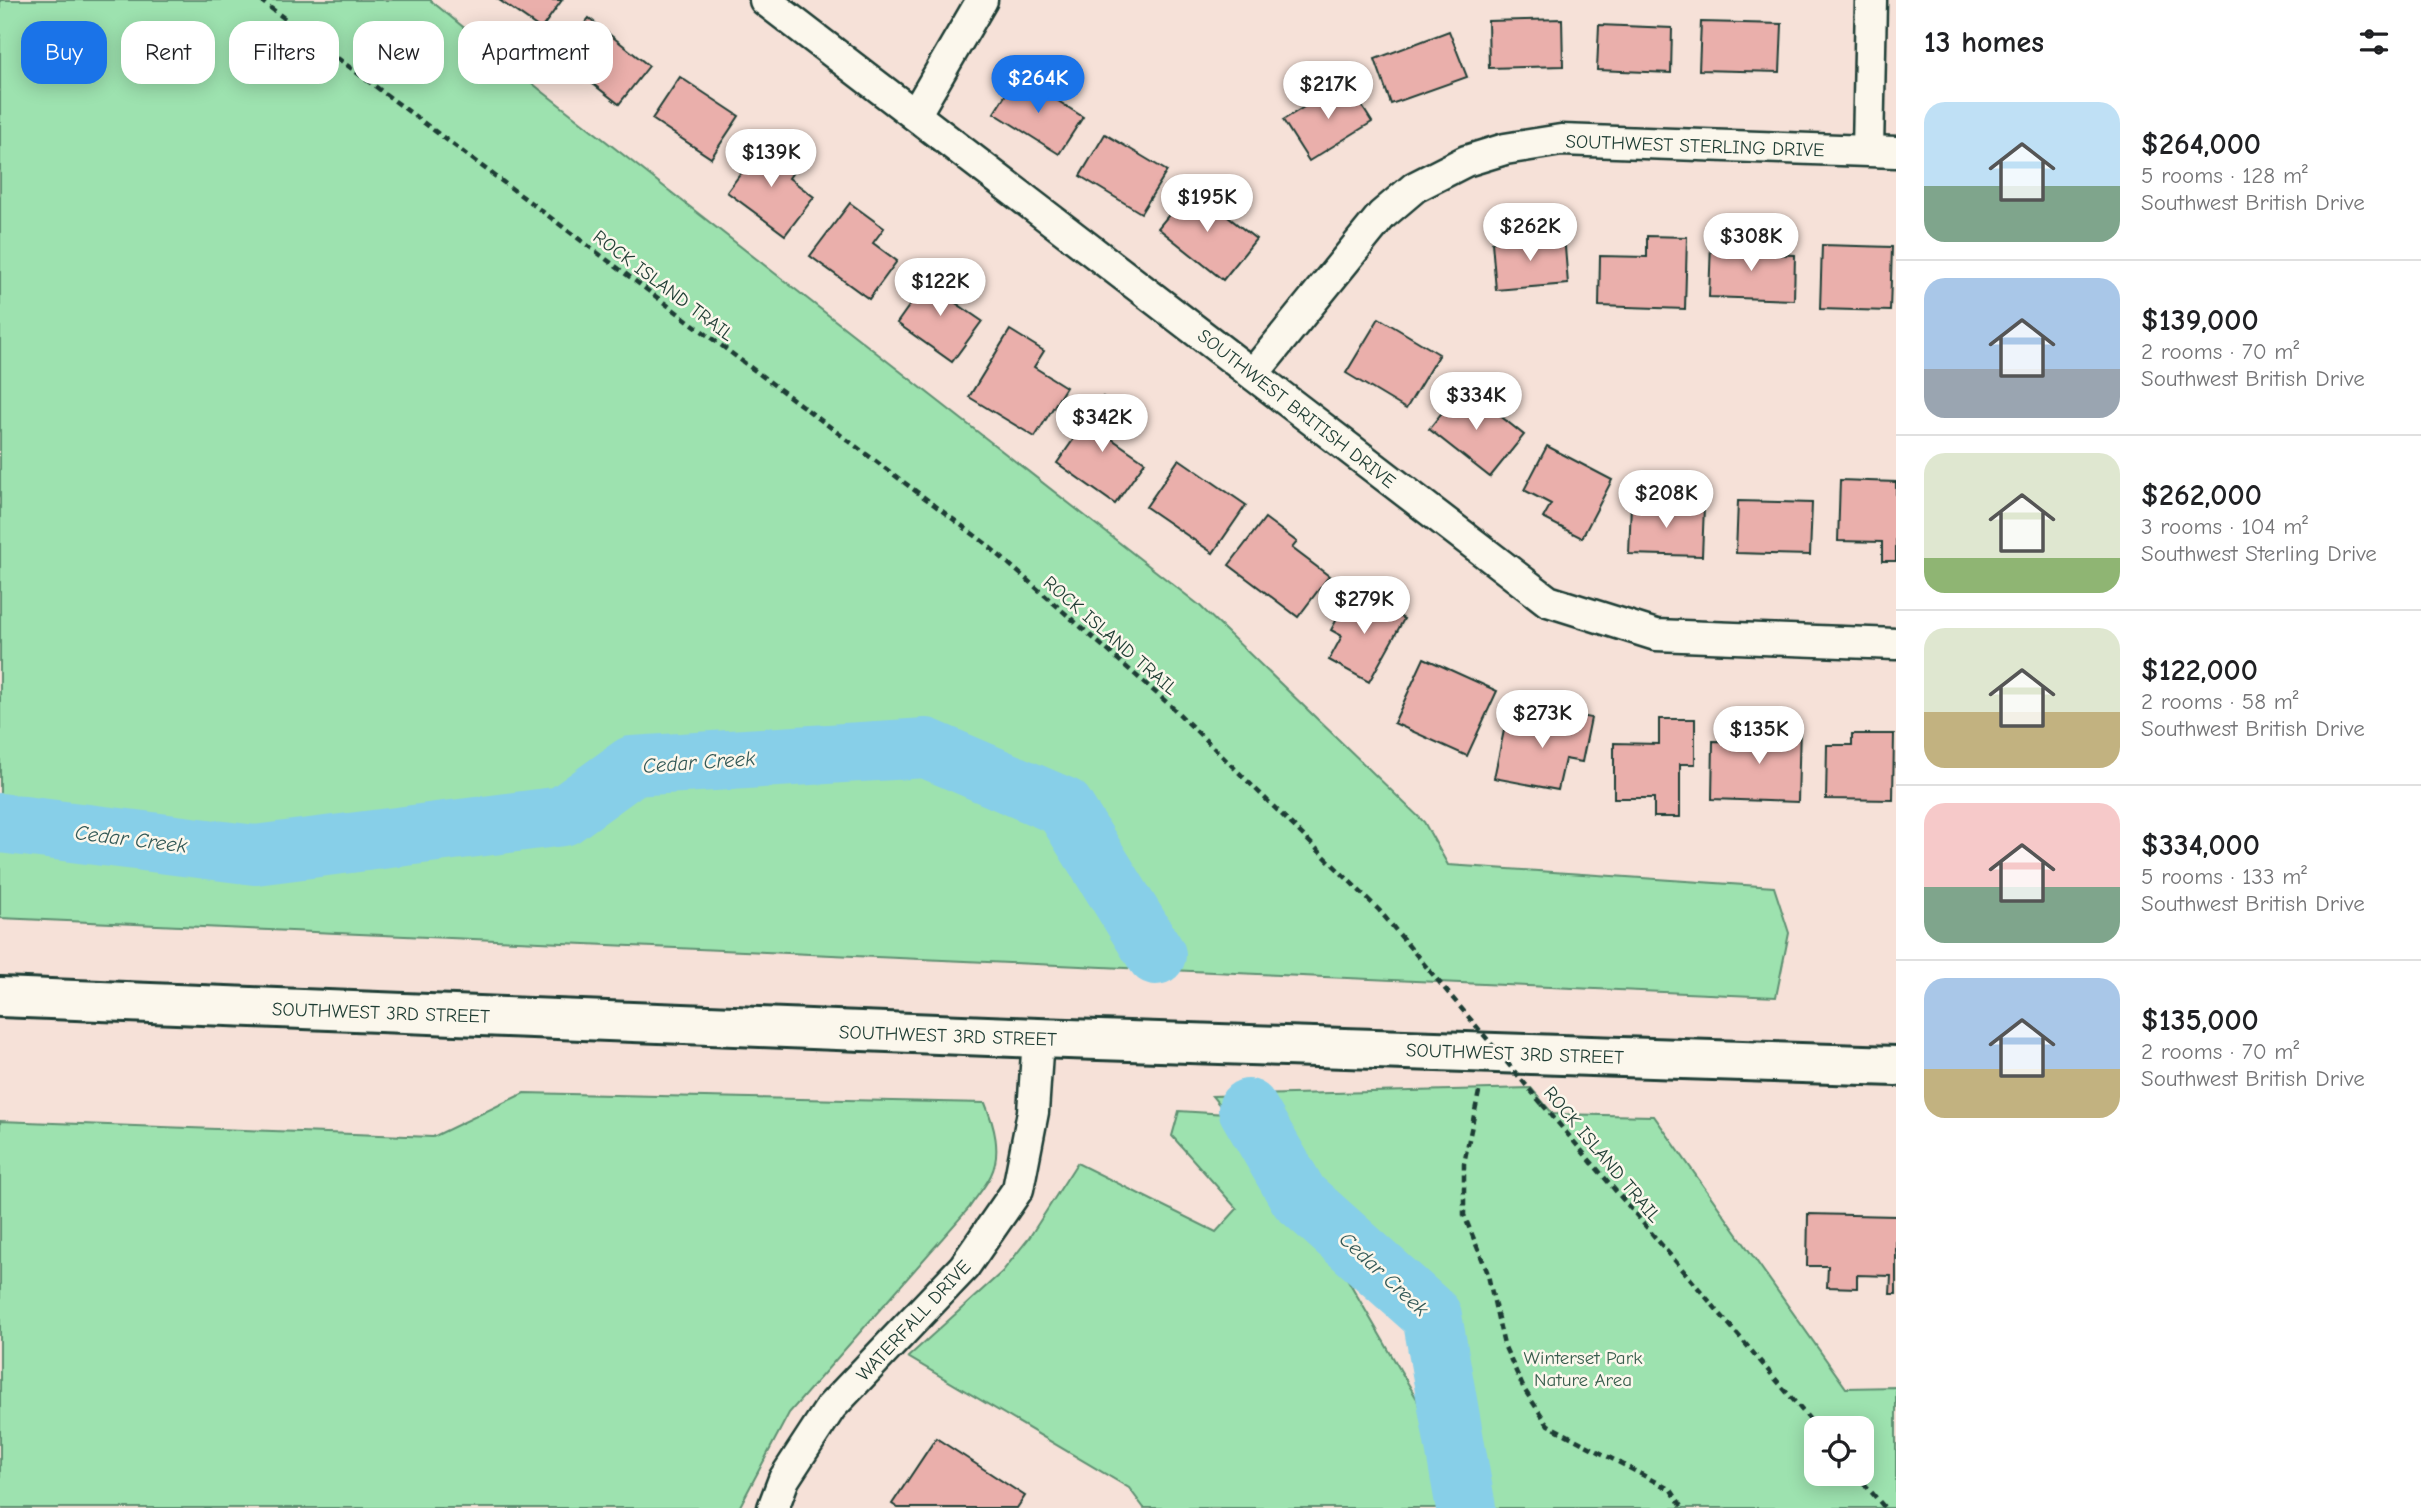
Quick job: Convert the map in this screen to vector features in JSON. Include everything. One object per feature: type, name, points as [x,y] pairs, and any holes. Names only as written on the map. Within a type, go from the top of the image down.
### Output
[{"type":"main road","name":"SOUTHWEST 3RD STREET","points":[[0,997],[1038,1038],[1896,1066]]},
{"type":"street","name":"SOUTHWEST BRITISH DRIVE","points":[[765,0],[1548,601],[1656,635],[1896,644]]},
{"type":"street","points":[[915,115],[982,0]]},
{"type":"street","points":[[1871,0],[1882,151]]},
{"type":"street","name":"SOUTHWEST STERLING DRIVE","points":[[1252,374],[1382,215],[1415,187],[1466,161],[1505,149],[1561,140],[1882,151]]},
{"type":"street","name":"WATERFALL DRIVE","points":[[773,1508],[784,1479],[831,1407],[964,1267],[1017,1189],[1033,1112],[1038,1038]]},
{"type":"path","name":"ROCK ISLAND TRAIL","points":[[260,0],[985,543],[1171,706],[1379,910],[1807,1416]]},
{"type":"path","points":[[1479,1092],[1464,1163],[1464,1215],[1487,1271],[1504,1345],[1524,1389],[1548,1425],[1671,1490],[1683,1508]]},
{"type":"path","points":[[1866,1486],[1885,1508]]},
{"type":"green space","points":[[0,0],[430,0],[458,23],[458,84],[533,84],[1199,605],[1424,822],[1448,865],[1774,887],[1789,933],[1776,997],[0,918]]},
{"type":"green space","name":"Winterset Park Nature Area","points":[[1531,1088],[1553,1114],[1654,1116],[1846,1388],[1896,1387],[1896,1508],[1466,1508],[1432,1316],[1301,1199],[1417,1399],[1448,1508],[1144,1508],[1129,1488],[908,1357],[1002,1272],[1029,1238],[1077,1163],[1216,1232],[1237,1209],[1172,1136],[1179,1111],[1227,1114],[1212,1096]]},
{"type":"green space","points":[[524,1093],[985,1103],[994,1129],[996,1157],[989,1179],[969,1208],[789,1413],[739,1508],[0,1508],[0,1121],[433,1137]]},
{"type":"building","points":[[499,0],[562,0],[547,21],[529,21]]},
{"type":"building","points":[[1562,19],[1563,66],[1489,68],[1488,21]]},
{"type":"building","points":[[1701,22],[1782,24],[1780,72],[1699,70]]},
{"type":"building","points":[[1599,25],[1672,28],[1671,73],[1597,70]]},
{"type":"building","points":[[1449,31],[1467,77],[1391,104],[1375,59]]},
{"type":"building","points":[[613,37],[649,66],[619,104],[593,84],[613,84]]},
{"type":"building","points":[[1018,75],[1083,117],[1059,154],[994,113]]},
{"type":"building","points":[[680,77],[739,116],[711,158],[652,119]]},
{"type":"building","points":[[1346,81],[1372,122],[1309,161],[1283,120]]},
{"type":"building","points":[[1105,134],[1167,171],[1141,213],[1080,176]]},
{"type":"building","points":[[765,141],[798,165],[789,178],[814,197],[785,235],[727,192]]},
{"type":"building","points":[[1191,188],[1256,239],[1223,280],[1158,228]]},
{"type":"building","points":[[850,203],[884,228],[873,243],[897,261],[869,299],[810,256]]},
{"type":"building","points":[[1564,235],[1568,284],[1496,290],[1492,242]]},
{"type":"building","points":[[1647,236],[1687,237],[1685,309],[1599,306],[1600,256],[1647,257]]},
{"type":"building","points":[[1711,243],[1766,245],[1765,254],[1795,255],[1794,300],[1709,297]]},
{"type":"building","points":[[1822,245],[1892,247],[1890,311],[1820,309]]},
{"type":"building","points":[[934,271],[958,288],[950,299],[982,321],[952,362],[897,323]]},
{"type":"building","points":[[1379,318],[1439,354],[1406,409],[1346,373]]},
{"type":"building","points":[[1010,330],[1044,351],[1034,367],[1066,387],[1035,437],[969,397]]},
{"type":"building","points":[[1463,386],[1524,435],[1490,477],[1429,429]]},
{"type":"building","points":[[1103,397],[1126,413],[1109,437],[1145,462],[1115,504],[1057,463]]},
{"type":"building","points":[[1547,446],[1612,480],[1582,538],[1543,518],[1551,504],[1524,490]]},
{"type":"building","points":[[1179,459],[1246,505],[1213,553],[1146,507]]},
{"type":"building","points":[[1840,480],[1896,482],[1896,561],[1882,561],[1882,542],[1838,541]]},
{"type":"building","points":[[1738,501],[1812,503],[1810,555],[1736,553]]},
{"type":"building","points":[[1631,504],[1704,506],[1702,556],[1629,554]]},
{"type":"building","points":[[1265,518],[1297,542],[1292,548],[1329,576],[1298,617],[1229,565]]},
{"type":"building","points":[[1352,591],[1404,619],[1369,682],[1329,660],[1342,636],[1331,630]]},
{"type":"building","points":[[1424,658],[1497,691],[1467,756],[1394,723]]},
{"type":"building","points":[[1555,711],[1591,718],[1582,762],[1565,759],[1558,790],[1494,778],[1506,721],[1552,729]]},
{"type":"building","points":[[1659,719],[1695,719],[1695,764],[1680,764],[1680,817],[1654,817],[1654,798],[1614,798],[1614,743],[1659,744]]},
{"type":"building","points":[[1758,724],[1800,725],[1798,802],[1712,799],[1713,741],[1758,742]]},
{"type":"building","points":[[1852,734],[1894,734],[1893,800],[1826,799],[1827,745],[1852,745]]},
{"type":"building","points":[[1808,1214],[1896,1216],[1896,1294],[1890,1294],[1891,1276],[1857,1275],[1857,1288],[1827,1287],[1828,1266],[1807,1266]]},
{"type":"building","points":[[936,1438],[1025,1496],[1017,1508],[898,1508],[892,1504]]},
{"type":"waterway","name":"Cedar Creek","points":[[0,823],[255,855],[563,816],[632,766],[926,748],[1064,807],[1156,955]]},
{"type":"waterway","name":"Cedar Creek","points":[[1248,1109],[1299,1197],[1432,1316],[1466,1508]]}]
